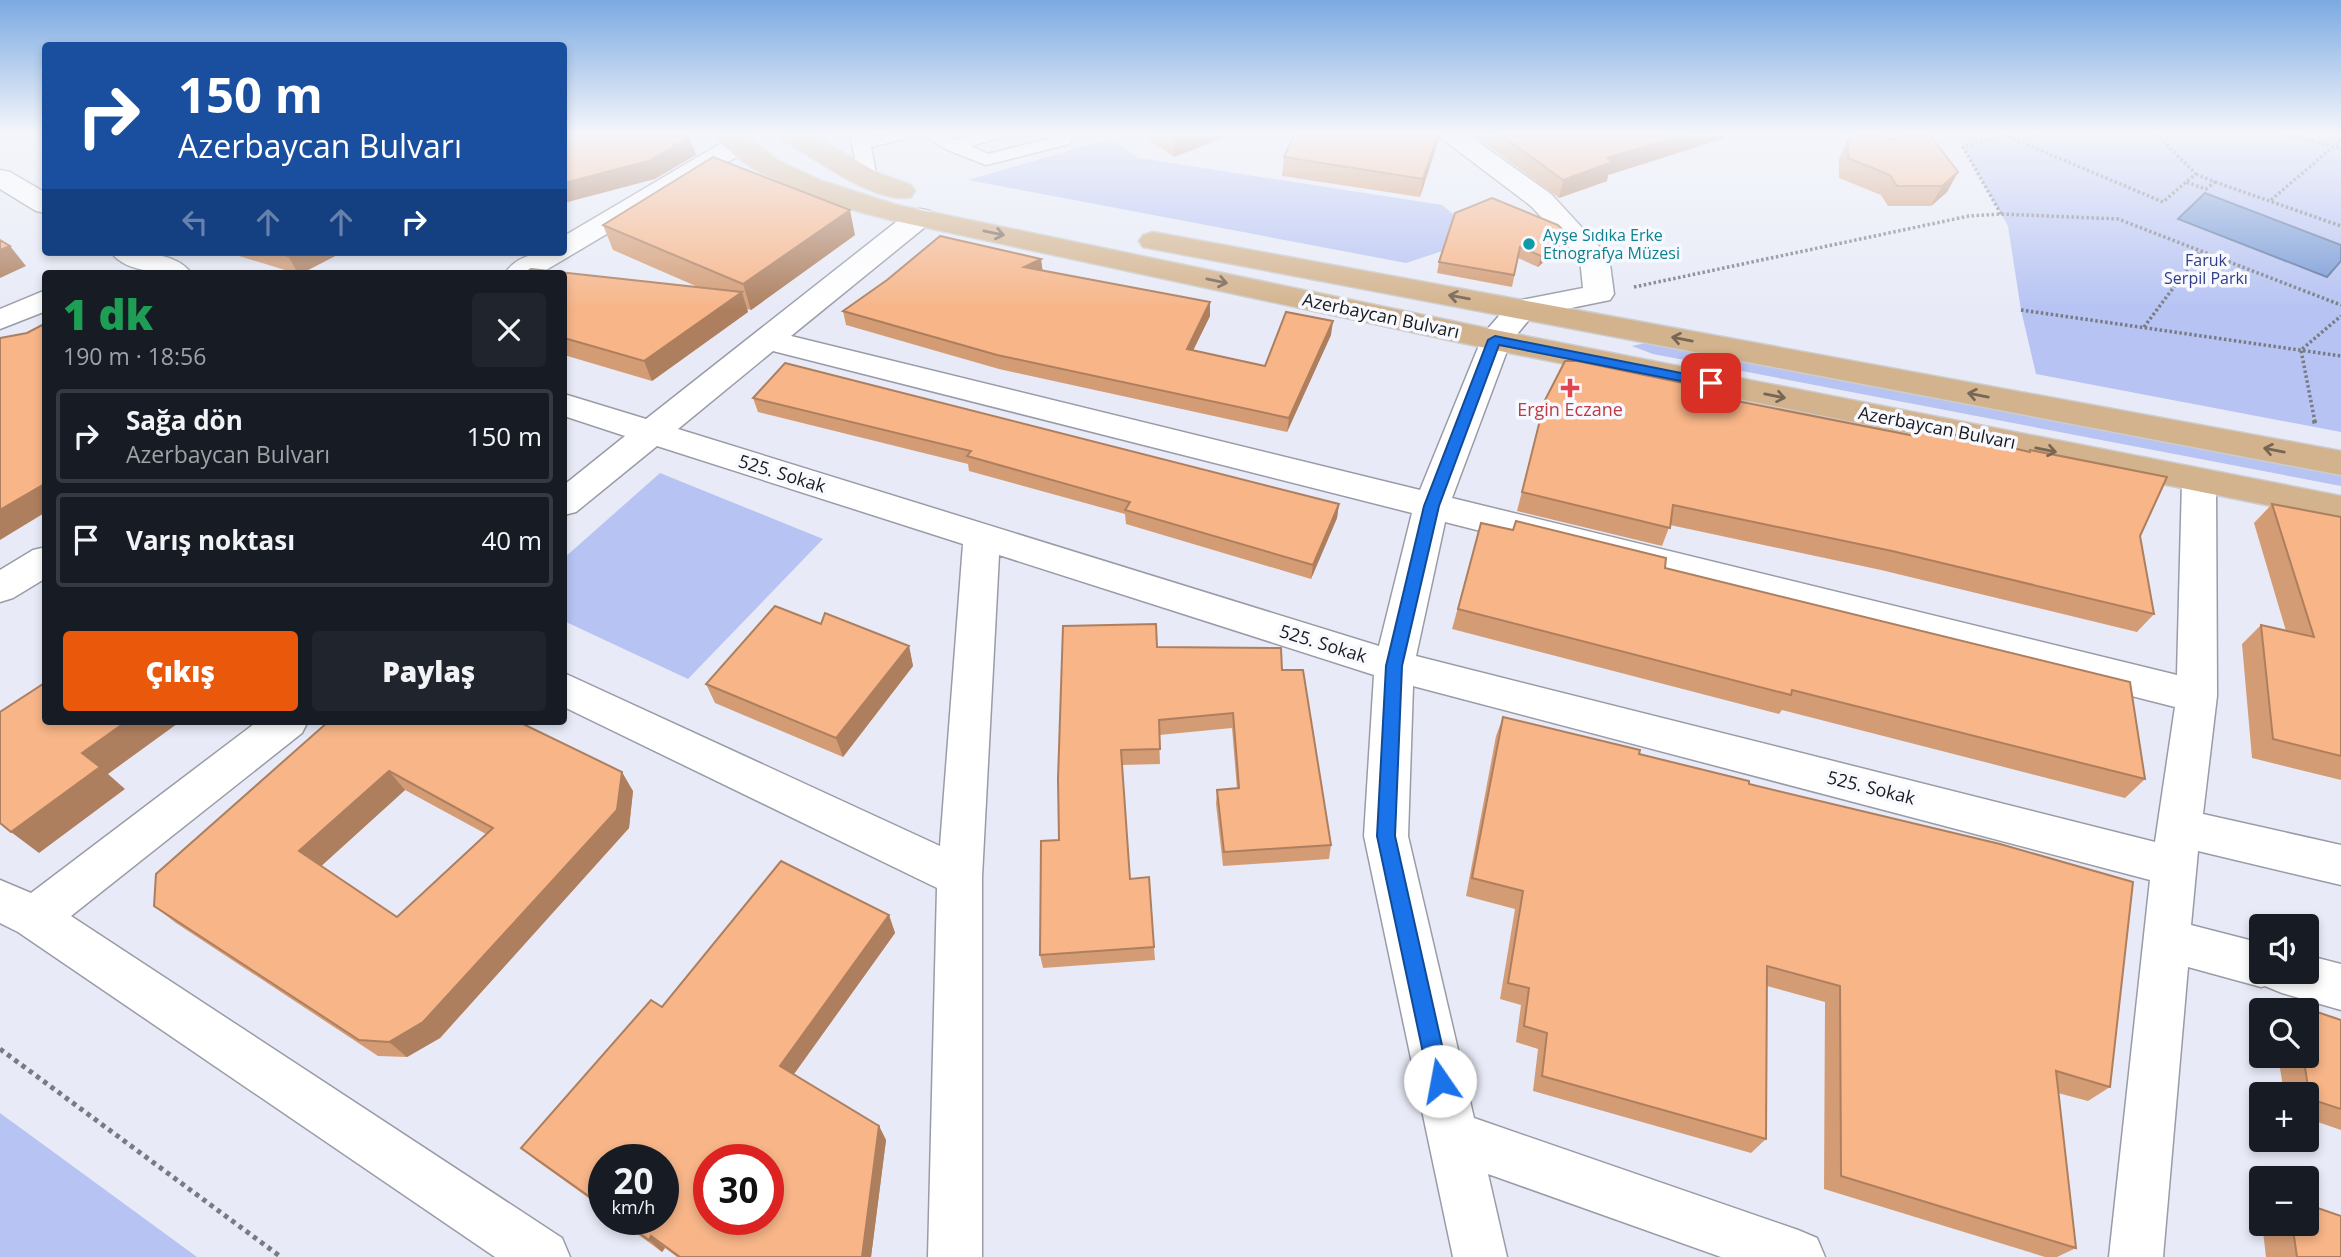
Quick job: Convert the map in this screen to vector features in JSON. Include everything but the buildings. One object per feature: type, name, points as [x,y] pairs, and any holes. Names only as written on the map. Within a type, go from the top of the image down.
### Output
[{"type":"main road","name":"Azerbaycan Bulvarı","points":[[830,193],[891,212],[1495,340],[2341,508]]},
{"type":"main road","name":"Azerbaycan Bulvarı","points":[[913,193],[1028,218],[2338,462]]},
{"type":"street","points":[[25,193],[42,203]]},
{"type":"street","points":[[567,246],[650,193]]},
{"type":"street","points":[[1480,1257],[1386,836],[1394,666],[1432,506],[1495,340],[1522,309],[1599,294],[1594,257],[1541,200],[1531,193]]},
{"type":"street","points":[[567,501],[920,217]]},
{"type":"street","points":[[110,270],[134,256]]},
{"type":"street","points":[[141,256],[170,270]]},
{"type":"street","points":[[525,270],[549,256]]},
{"type":"street","points":[[0,320],[42,301]]},
{"type":"street","points":[[766,340],[2197,696]]},
{"type":"street","name":"525. Sokak","points":[[567,406],[1394,666],[2176,847],[2341,865]]},
{"type":"street","points":[[2136,1257],[2176,847],[2197,696],[2199,481]]},
{"type":"street","points":[[955,1257],[960,877],[982,537]]},
{"type":"street","points":[[0,588],[42,562]]},
{"type":"street","points":[[567,690],[960,877]]},
{"type":"street","points":[[282,725],[17,909],[543,1257]]},
{"type":"street","points":[[2167,940],[2249,962]]},
{"type":"street","points":[[2319,981],[2341,987]]},
{"type":"street","points":[[1451,1136],[1798,1257]]},
{"type":"path","points":[[1989,193],[2001,214]]},
{"type":"path","points":[[2143,193],[2163,201],[2173,193]]},
{"type":"path","points":[[2246,193],[2341,226]]},
{"type":"path","points":[[2270,201],[2280,193]]},
{"type":"path","points":[[1599,294],[1969,216],[2001,214],[2118,219],[2341,305]]},
{"type":"path","points":[[2144,327],[2200,252]]},
{"type":"path","points":[[2021,310],[2341,356]]},
{"type":"path","points":[[2301,350],[2341,316]]},
{"type":"path","points":[[2301,350],[2315,426],[2338,462]]},
{"type":"path","points":[[0,1049],[281,1257]]},
{"type":"green space","points":[[1035,193],[1362,193],[1442,205],[1474,231],[1470,242],[1406,263]]},
{"type":"green space","name":"Faruk Serpil Parkı","points":[[1989,193],[2341,193],[2341,432],[2036,374],[2021,310],[2008,226]]},
{"type":"green space","points":[[1650,342],[2341,476],[2341,486],[1653,354],[1632,346]]},
{"type":"green space","points":[[660,473],[823,539],[688,679],[567,622],[567,555]]},
{"type":"green space","points":[[0,1113],[197,1257],[0,1257]]},
{"type":"shaded area","points":[[2205,193],[2341,245],[2341,261],[2327,277],[2178,219]]},
{"type":"place","name":"Ayşe Sıdıka Erke Etnografya Müzesi","points":[[1529,244]]},
{"type":"place","name":"Ergin Eczane","points":[[1570,388]]},
{"type":"route","points":[[1440,1081],[1386,836],[1394,666],[1432,506],[1495,340],[1711,383]]}]
